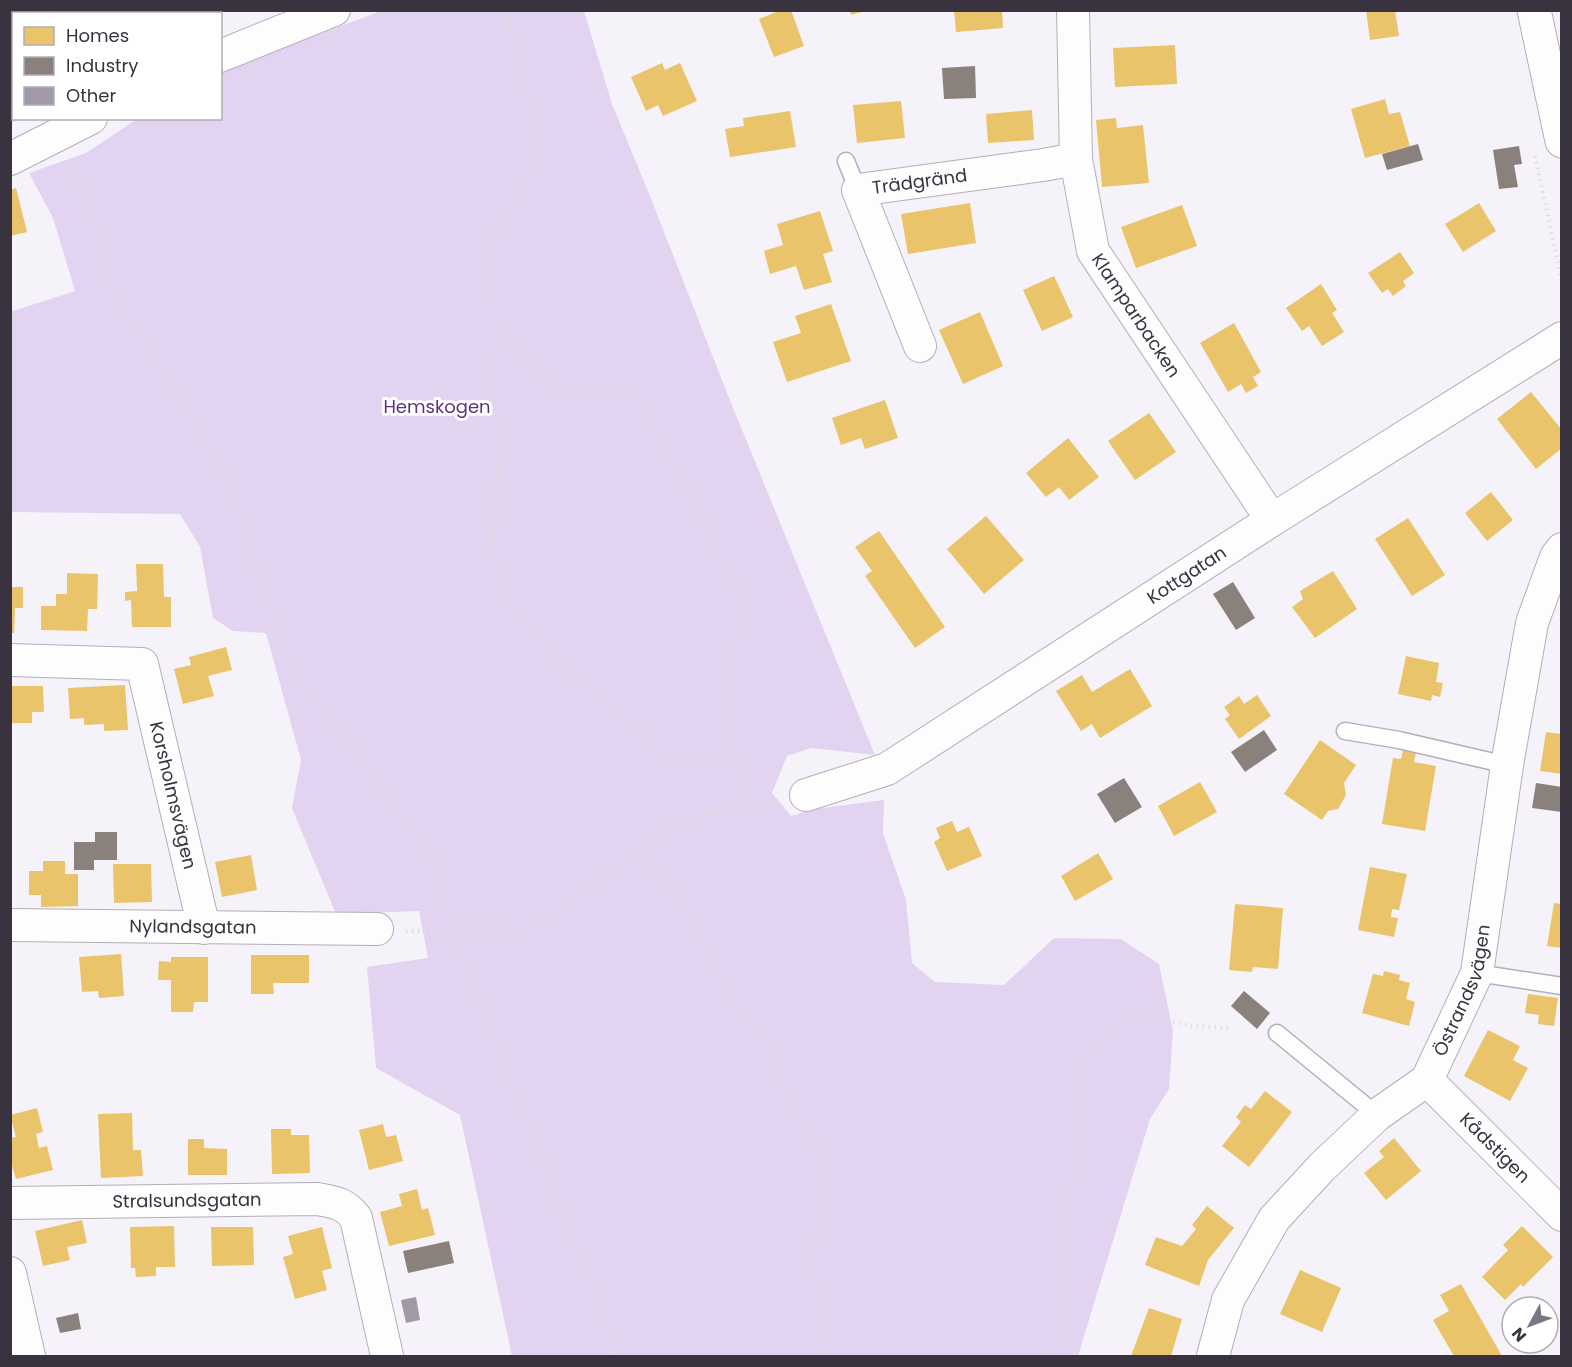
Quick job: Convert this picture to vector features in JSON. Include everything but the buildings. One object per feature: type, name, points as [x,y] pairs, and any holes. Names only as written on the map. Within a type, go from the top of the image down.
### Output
[{"type":"street","points":[[222,55],[334,10]]},
{"type":"street","name":"Klamparbacken","points":[[1073,10],[1076,159],[1093,251],[1272,520]]},
{"type":"street","points":[[1534,10],[1562,141]]},
{"type":"street","points":[[10,159],[87,120]]},
{"type":"street","name":"Trädgränd","points":[[920,346],[858,190],[1076,159]]},
{"type":"street","name":"Kottgatan","points":[[806,795],[887,769],[1272,520],[1562,338]]},
{"type":"street","name":"Östrandsvägen","points":[[1213,1356],[1228,1300],[1274,1219],[1322,1167],[1377,1115],[1427,1080],[1477,973],[1507,765],[1532,623],[1556,557],[1562,549]]},
{"type":"street","name":"Korsholmsvägen","points":[[10,660],[142,664],[204,928]]},
{"type":"street","name":"Nylandsgatan","points":[[10,925],[377,929]]},
{"type":"street","name":"Kådstigen","points":[[1427,1080],[1562,1215]]},
{"type":"street","name":"Stralsundsgatan","points":[[10,1203],[317,1199],[335,1202],[350,1209],[356,1218],[387,1356]]},
{"type":"street","points":[[10,1273],[29,1356]]},
{"type":"lane","points":[[846,161],[858,190]]},
{"type":"lane","points":[[1344,731],[1399,740],[1507,765]]},
{"type":"lane","points":[[1477,973],[1562,986]]},
{"type":"lane","points":[[1276,1034],[1377,1115]]},
{"type":"path","points":[[509,10],[510,29],[531,103],[534,134],[526,188],[495,230],[489,252],[499,334],[489,376],[494,414],[505,441],[498,464],[496,519],[492,543],[499,580],[508,606],[551,647],[564,674],[587,686],[606,706],[633,722],[666,759],[703,764],[717,761],[729,746]]},
{"type":"path","points":[[56,136],[91,209],[114,293],[161,365],[228,481],[252,557],[290,658],[304,687],[338,727],[439,867],[453,932],[609,1331],[615,1356]]},
{"type":"path","points":[[499,334],[560,389],[629,389],[681,472],[728,574],[749,600],[738,628],[730,660],[725,723],[729,746],[741,770],[752,804]]},
{"type":"path","points":[[377,929],[382,931],[453,932],[477,927],[522,929],[574,900],[628,861],[677,820],[806,795]]},
{"type":"path","points":[[628,861],[641,857],[667,880],[684,904],[724,987],[747,1017],[768,1035],[776,1071],[788,1104],[828,1164],[817,1234],[806,1257],[819,1292],[829,1356]]},
{"type":"path","points":[[1046,1356],[1053,1346],[1066,1301],[1058,1248],[1072,1187],[1077,1137],[1072,1107],[1090,1060],[1112,1033],[1142,1015],[1193,1026],[1230,1029]]},
{"type":"green space","points":[[11,10],[181,10],[182,12],[12,12],[12,120],[17,120],[11,123]]},
{"type":"green space","name":"Hemskogen","points":[[381,11],[584,11],[612,104],[875,755],[811,748],[787,756],[772,793],[791,816],[815,809],[884,800],[883,833],[906,900],[912,963],[935,982],[1004,985],[1054,938],[1121,939],[1159,964],[1173,1031],[1169,1089],[1150,1119],[1078,1356],[512,1356],[460,1115],[376,1068],[367,967],[428,958],[419,911],[336,914],[292,808],[301,760],[266,633],[233,631],[213,618],[200,547],[180,514],[11,512],[10,312],[75,291],[53,218],[29,173],[86,153],[136,120],[222,120],[222,71]]}]
